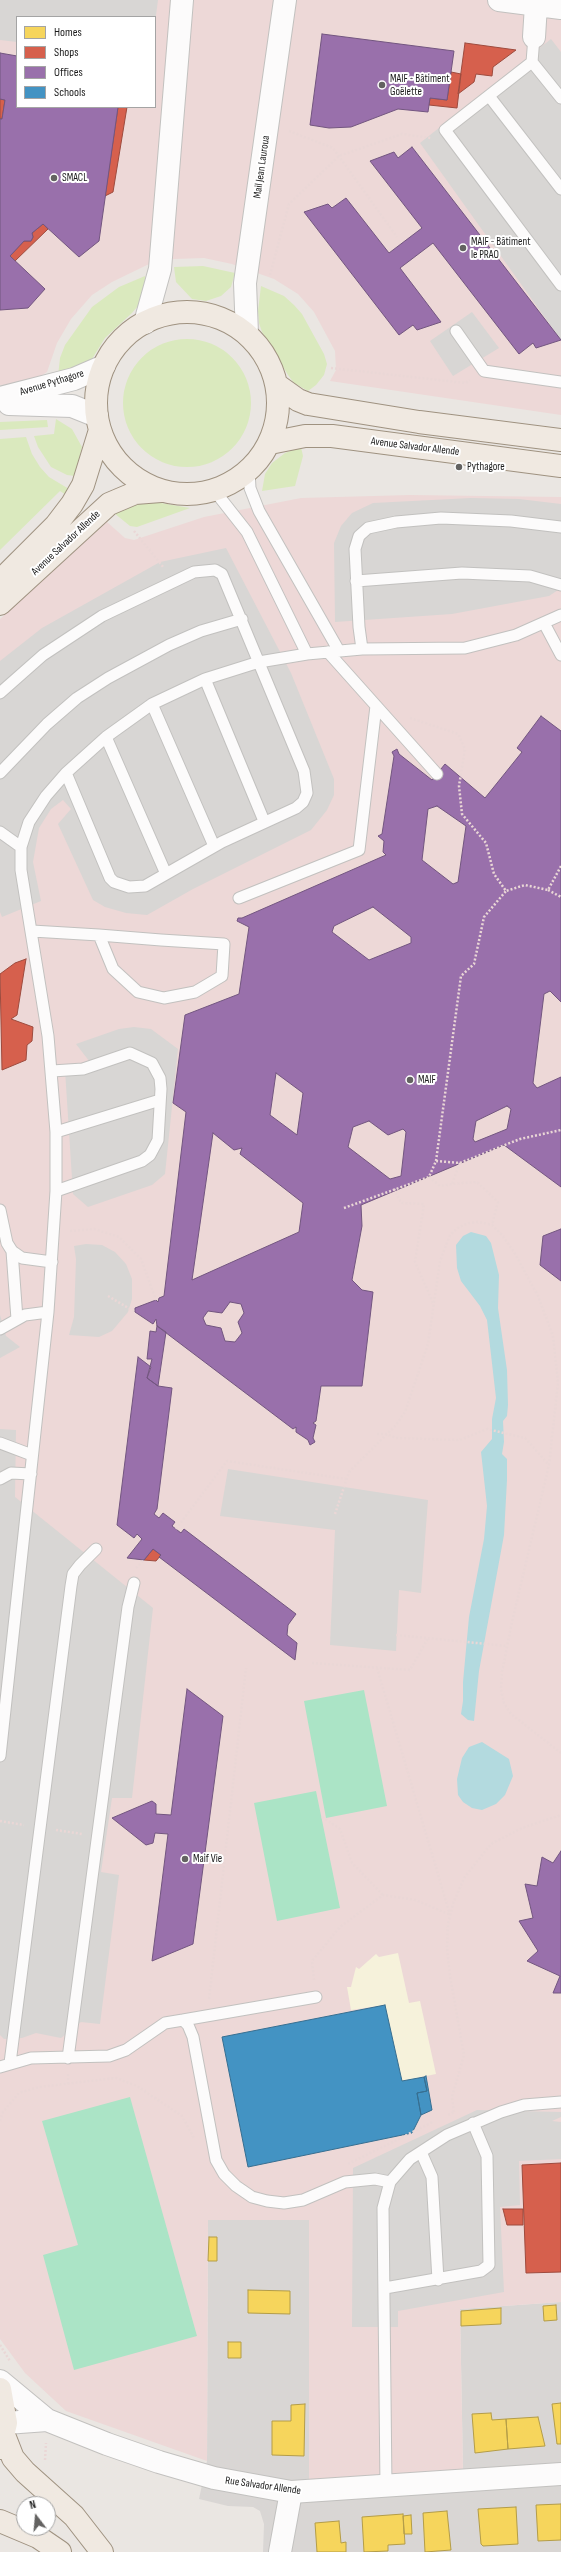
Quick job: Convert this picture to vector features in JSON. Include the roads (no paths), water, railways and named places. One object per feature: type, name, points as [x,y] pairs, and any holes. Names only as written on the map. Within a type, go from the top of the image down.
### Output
[{"type":"main road","points":[[198,312],[224,319],[247,334],[266,357],[277,385],[278,414],[270,443],[249,471],[227,486],[214,490],[185,494],[162,491],[135,478],[123,468],[110,450],[98,423],[98,386],[104,366],[125,337],[145,323],[171,314],[198,312]]},
{"type":"main road","points":[[277,385],[298,400],[308,404],[419,422],[561,440]]},
{"type":"main road","name":"Avenue Salvador Allende","points":[[0,581],[56,525],[72,504],[83,485],[98,423]]},
{"type":"main road","name":"Avenue Salvador Allende","points":[[270,443],[305,436],[332,436],[561,466]]},
{"type":"main road","name":"Avenue Salvador Allende","points":[[0,604],[96,513],[109,504],[135,493],[162,491]]},
{"type":"main road","points":[[0,2389],[4,2399],[3,2436],[13,2458],[25,2472],[74,2516],[102,2552]]},
{"type":"main road","points":[[0,2521],[38,2537],[60,2552]]},
{"type":"street","points":[[145,323],[160,269],[182,0]]},
{"type":"street","name":"Mail Jean Lauroua","points":[[247,334],[245,283],[285,0]]},
{"type":"street","points":[[499,0],[561,8]]},
{"type":"street","points":[[534,37],[536,5]]},
{"type":"street","name":"Avenue Pythagore","points":[[0,398],[61,383],[104,366]]},
{"type":"street","name":"Avenue Pythagore","points":[[0,404],[66,405],[98,423]]},
{"type":"street","name":"Rue Salvador Allende","points":[[0,2381],[47,2420],[159,2462],[214,2478],[291,2492],[386,2487],[561,2474]]},
{"type":"street","name":"Rue Salvador Allende","points":[[3,2436],[47,2420]]},
{"type":"street","points":[[280,2552],[291,2492]]},
{"type":"lane","points":[[534,37],[532,62],[561,98]]},
{"type":"lane","points":[[532,62],[445,130],[561,285]]},
{"type":"lane","points":[[489,96],[561,189]]},
{"type":"lane","points":[[456,331],[484,371],[561,382]]},
{"type":"lane","points":[[249,471],[250,488],[259,511],[333,651],[376,706],[437,774]]},
{"type":"lane","points":[[214,490],[247,532],[307,654]]},
{"type":"lane","points":[[362,649],[356,581],[355,549],[359,536],[368,528],[396,522],[441,518],[511,521],[561,527]]},
{"type":"lane","points":[[0,693],[69,636],[102,616],[174,581],[204,570],[215,570],[222,574],[242,619],[308,782],[307,793],[303,802],[296,808],[264,821],[214,846],[166,874],[137,888],[114,882],[104,865],[66,773]]},
{"type":"lane","points":[[356,581],[469,573],[530,576],[561,585]]},
{"type":"lane","points":[[0,1756],[4,1683],[31,1474],[48,1312],[56,1191],[56,1132],[52,1071],[32,931],[21,870],[21,847],[28,822],[46,796],[66,773],[106,737],[152,704],[205,679],[259,662],[307,654],[362,649],[439,650],[466,648],[516,635],[561,614]]},
{"type":"lane","points":[[0,773],[47,724],[77,698],[108,678],[169,645],[201,631],[242,619]]},
{"type":"lane","points":[[544,623],[561,655]]},
{"type":"lane","points":[[205,679],[264,821]]},
{"type":"lane","points":[[152,704],[214,846]]},
{"type":"lane","points":[[239,898],[359,850],[376,706]]},
{"type":"lane","points":[[106,737],[166,874]]},
{"type":"lane","points":[[0,832],[21,847]]},
{"type":"lane","points":[[32,931],[224,944],[222,976],[195,992],[180,995],[164,998],[138,992],[114,969],[99,936]]},
{"type":"lane","points":[[52,1071],[82,1069],[122,1054],[136,1054],[152,1063],[160,1078],[158,1140],[150,1155],[142,1161],[56,1191]]},
{"type":"lane","points":[[56,1132],[160,1100]]},
{"type":"lane","points":[[0,1210],[8,1243],[12,1251],[17,1319]]},
{"type":"lane","points":[[12,1251],[22,1258],[52,1262]]},
{"type":"lane","points":[[0,1329],[17,1319],[35,1312],[48,1312]]},
{"type":"lane","points":[[0,1443],[32,1455]]},
{"type":"lane","points":[[0,1479],[11,1473],[31,1474]]},
{"type":"lane","points":[[96,1549],[80,1565],[74,1574],[71,1586],[5,2065],[31,2058],[68,2058],[115,2054],[126,2050],[165,2023],[316,1997]]},
{"type":"lane","points":[[68,2058],[128,1607],[134,1583]]},
{"type":"lane","points":[[183,2020],[188,2025],[193,2037],[216,2160],[224,2174],[236,2186],[252,2196],[267,2201],[284,2202],[303,2200],[345,2182],[375,2179],[390,2182]]},
{"type":"lane","points":[[386,2487],[382,2333],[385,2288],[383,2208],[390,2182],[405,2164],[421,2152],[461,2129],[524,2105],[561,2102]]},
{"type":"lane","points":[[385,2288],[481,2272],[486,2269],[490,2260],[487,2156],[474,2123]]},
{"type":"lane","points":[[421,2152],[432,2177],[438,2280]]},
{"type":"water","points":[[471,1232],[486,1236],[491,1243],[499,1275],[498,1308],[507,1370],[508,1405],[507,1416],[503,1421],[504,1442],[502,1454],[507,1459],[504,1535],[479,1671],[474,1721],[468,1720],[461,1714],[463,1682],[469,1617],[484,1539],[487,1506],[481,1452],[492,1439],[492,1419],[496,1398],[487,1320],[480,1306],[461,1281],[457,1268],[456,1245],[463,1236]]},
{"type":"water","points":[[482,1742],[509,1759],[513,1776],[505,1795],[496,1804],[482,1810],[472,1808],[463,1802],[458,1795],[457,1779],[462,1758],[469,1747]]},
{"type":"place","name":"MAIF - Bâtiment Goëlette","points":[[382,85]]},
{"type":"place","name":"SMACL","points":[[54,178]]},
{"type":"place","name":"MAIF - Bâtiment le PRAO","points":[[463,248]]},
{"type":"place","name":"Pythagore","points":[[459,467]]},
{"type":"place","name":"MAIF","points":[[410,1080]]},
{"type":"place","name":"Maif Vie","points":[[185,1859]]}]
